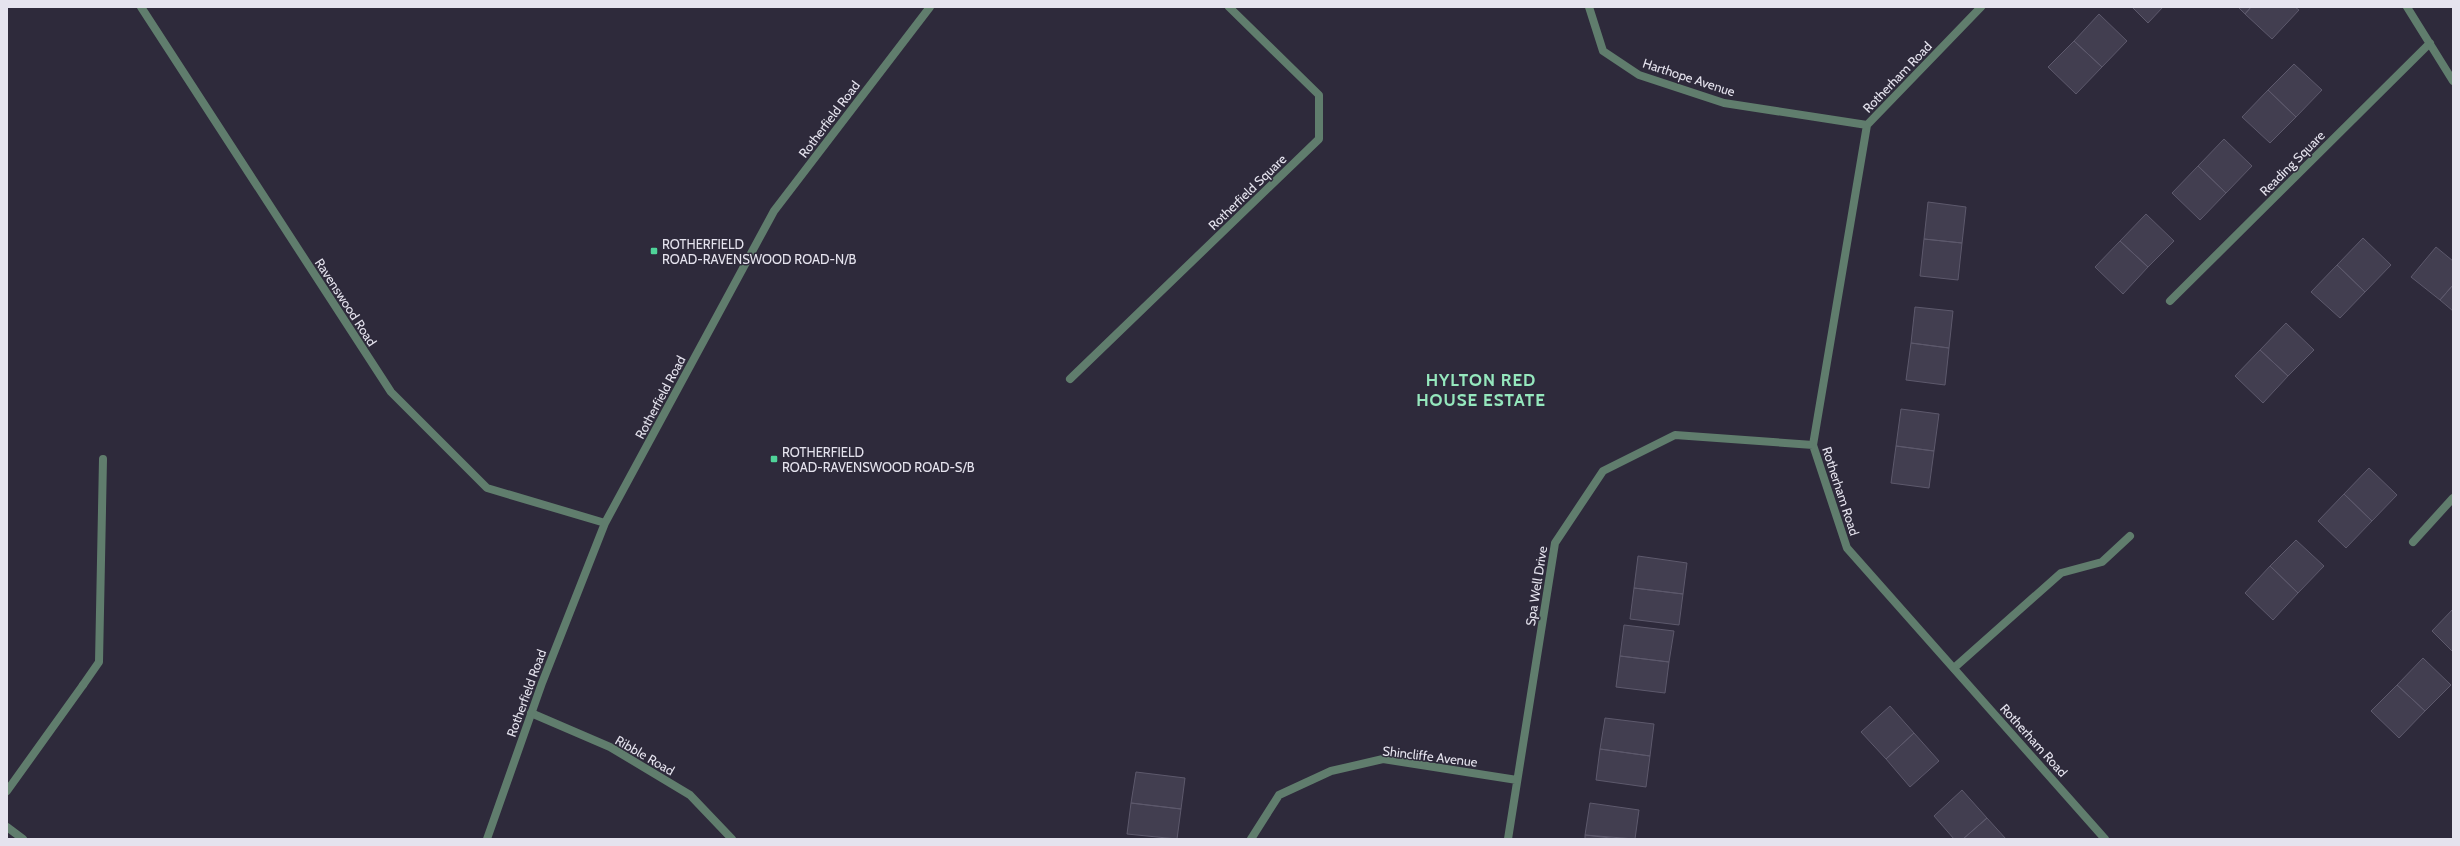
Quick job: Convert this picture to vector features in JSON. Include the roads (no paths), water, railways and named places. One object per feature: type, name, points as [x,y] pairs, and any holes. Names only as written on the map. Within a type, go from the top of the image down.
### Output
[{"type":"street","name":"Ravenswood Road","points":[[141,7],[391,392],[487,488],[606,523]]},
{"type":"street","name":"Rotherfield Road","points":[[487,839],[531,713],[606,523],[774,211],[930,7]]},
{"type":"street","name":"Rotherfield Square","points":[[1070,379],[1319,140],[1319,95],[1229,7]]},
{"type":"street","name":"Harthope Avenue","points":[[1589,7],[1603,51],[1639,75],[1724,103],[1867,124]]},
{"type":"street","name":"Rotherham Road","points":[[1982,7],[1867,124],[1813,445],[1847,548],[2105,839]]},
{"type":"street","points":[[2407,7],[2453,81]]},
{"type":"street","name":"Reading Square","points":[[2170,301],[2430,43]]},
{"type":"street","name":"Spa Well Drive","points":[[1508,839],[1555,543],[1603,471],[1676,435],[1813,445]]},
{"type":"street","points":[[7,791],[99,662],[103,458]]},
{"type":"street","points":[[2413,542],[2453,498]]},
{"type":"street","points":[[1954,668],[2061,573],[2102,562],[2130,536]]},
{"type":"street","name":"Ribble Road","points":[[531,713],[610,747],[690,795],[732,839]]},
{"type":"street","name":"Shincliffe Avenue","points":[[1251,839],[1279,795],[1331,771],[1383,759],[1517,780]]},
{"type":"street","points":[[7,827],[23,839]]},
{"type":"place","name":"ROTHERFIELD ROAD-RAVENSWOOD ROAD-N/B","points":[[654,251]]},
{"type":"place","name":"ROTHERFIELD ROAD-RAVENSWOOD ROAD-S/B","points":[[774,459]]},
{"type":"district","name":"HYLTON RED HOUSE ESTATE","points":[[1481,390]]}]
